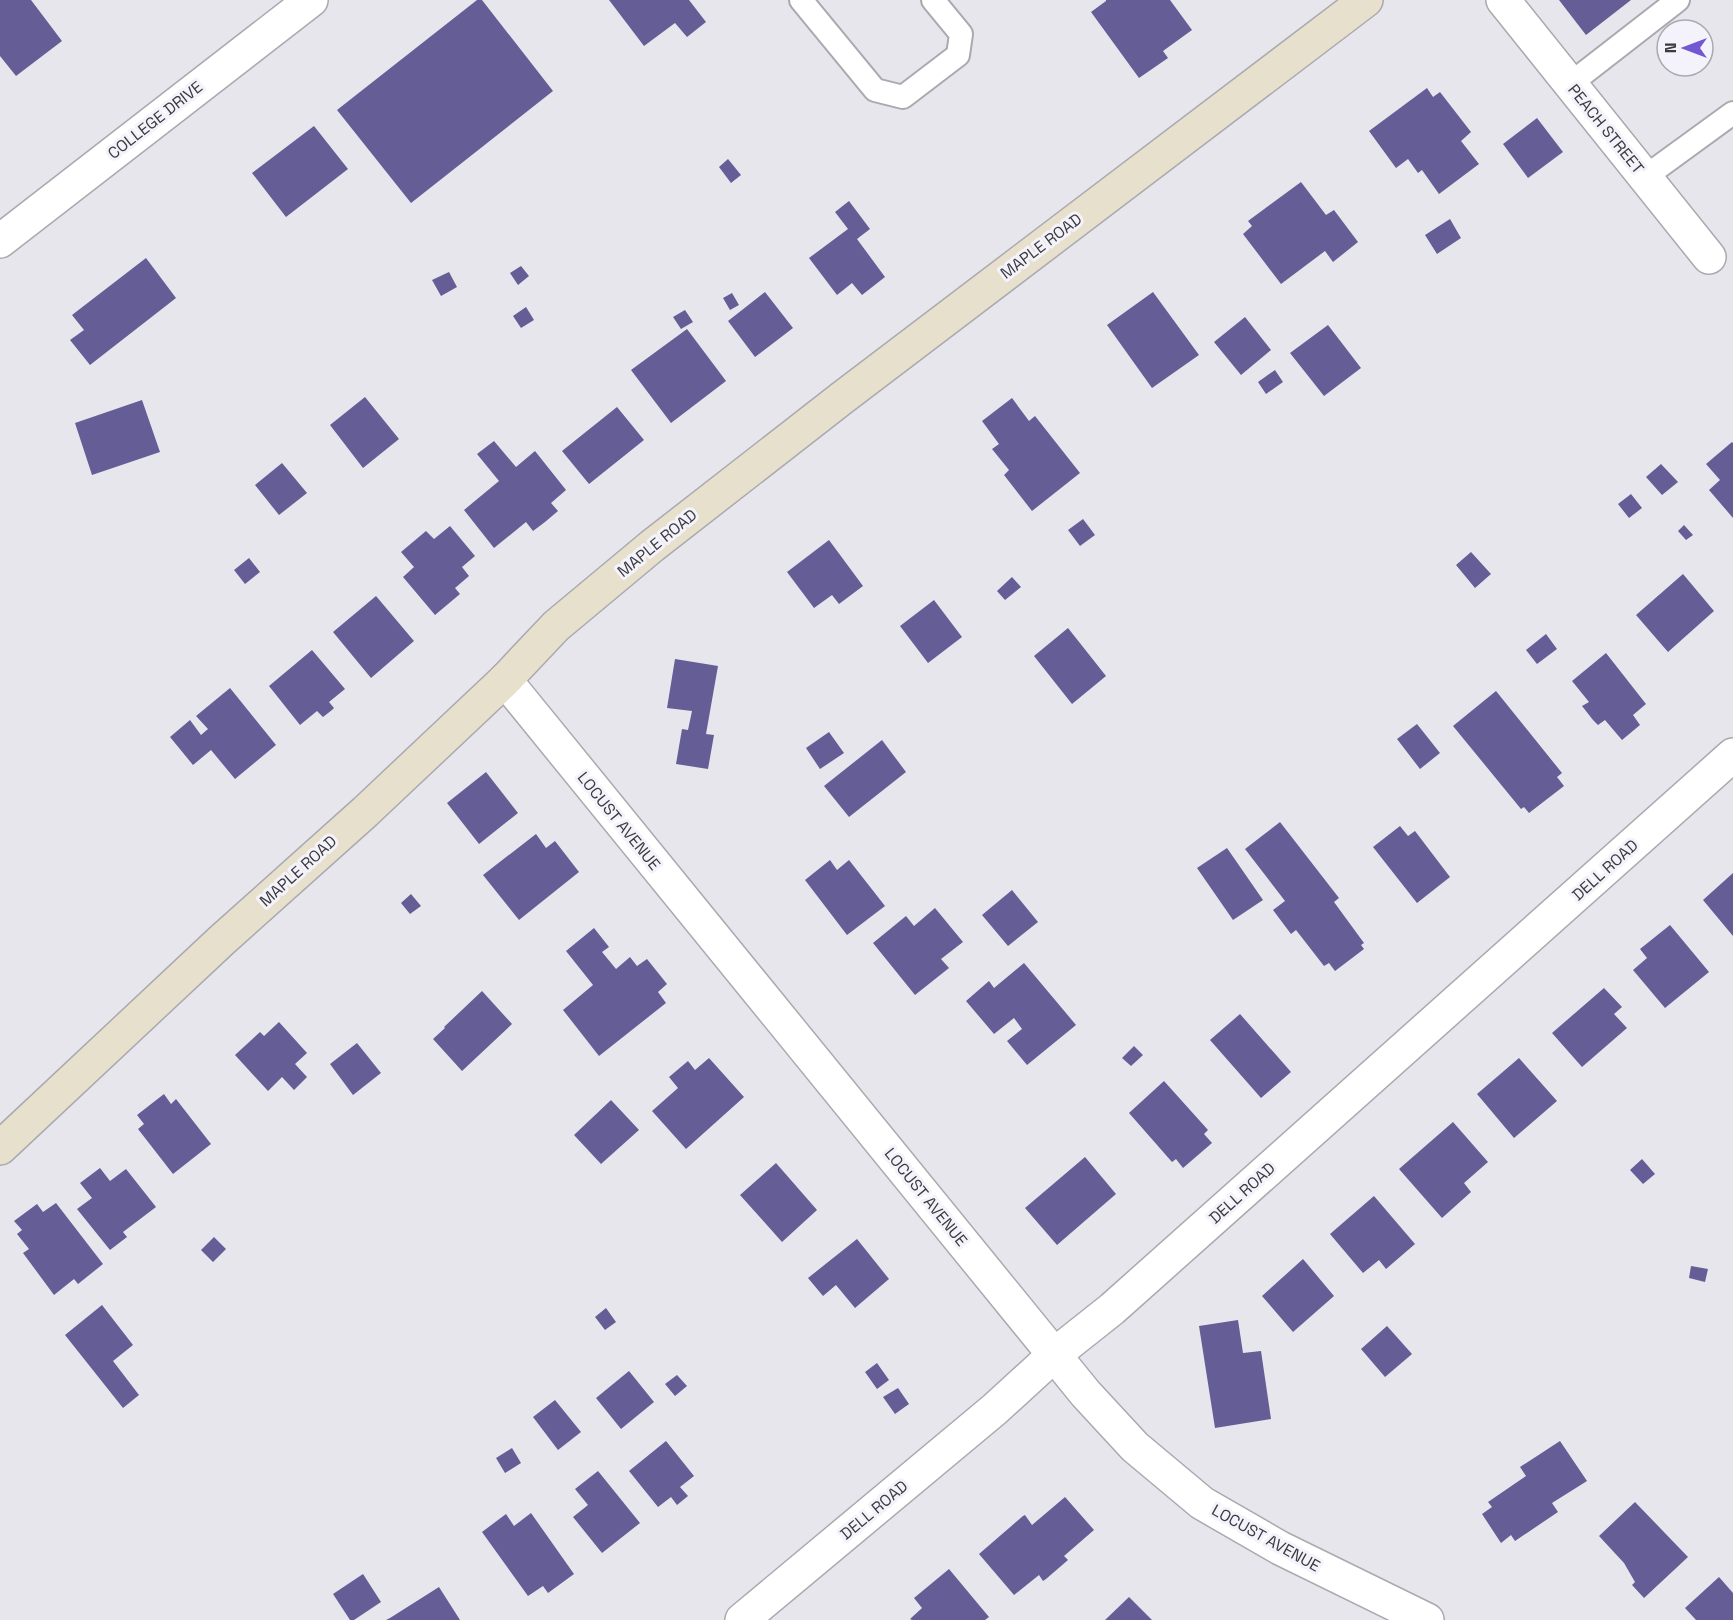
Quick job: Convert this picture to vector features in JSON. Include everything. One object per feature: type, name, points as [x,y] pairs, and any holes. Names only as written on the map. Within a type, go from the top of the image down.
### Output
[{"type":"street","name":"COLLEGE DRIVE","points":[[0,242],[311,0]]},
{"type":"street","name":"MAPLE ROAD","points":[[0,1148],[505,680],[556,626],[652,546],[842,398],[1366,0]]},
{"type":"street","name":"PEACH STREET","points":[[1503,0],[1709,257]]},
{"type":"street","name":"LOCUST AVENUE","points":[[505,680],[1086,1394],[1135,1447],[1202,1503],[1280,1548],[1427,1620]]},
{"type":"street","name":"DELL ROAD","points":[[742,1620],[995,1409],[1054,1355],[1121,1301],[1733,755]]},
{"type":"lane","points":[[801,0],[875,90],[903,97],[958,55],[961,34],[933,0]]},
{"type":"lane","points":[[1570,84],[1678,0]]},
{"type":"lane","points":[[1645,177],[1733,113]]},
{"type":"building","points":[[0,0],[31,0],[62,41],[16,76],[0,56]]},
{"type":"building","points":[[477,0],[482,0],[553,91],[411,203],[337,110]]},
{"type":"building","points":[[609,0],[689,0],[706,22],[687,37],[675,23],[644,46]]},
{"type":"building","points":[[1106,0],[1170,0],[1192,30],[1163,51],[1168,58],[1139,78],[1091,12]]},
{"type":"building","points":[[1559,0],[1631,0],[1586,35]]},
{"type":"building","points":[[1427,88],[1433,97],[1440,92],[1471,132],[1461,141],[1479,164],[1439,194],[1422,170],[1418,173],[1408,159],[1396,168],[1369,131]]},
{"type":"building","points":[[1537,118],[1563,152],[1528,178],[1503,144]]},
{"type":"building","points":[[314,126],[348,169],[286,217],[252,173]]},
{"type":"building","points":[[728,159],[741,175],[731,183],[719,167]]},
{"type":"building","points":[[1301,182],[1326,215],[1334,210],[1358,242],[1333,262],[1325,251],[1281,284],[1243,234],[1252,226],[1248,221]]},
{"type":"building","points":[[849,201],[870,229],[857,239],[885,277],[862,295],[852,283],[837,295],[809,258],[848,229],[835,212]]},
{"type":"building","points":[[1450,219],[1461,238],[1437,254],[1425,235]]},
{"type":"building","points":[[146,258],[176,298],[90,365],[70,340],[84,330],[72,315]]},
{"type":"building","points":[[521,266],[529,276],[518,285],[510,273]]},
{"type":"building","points":[[449,272],[457,287],[441,296],[432,280]]},
{"type":"building","points":[[765,292],[793,328],[755,357],[728,321]]},
{"type":"building","points":[[1153,292],[1199,355],[1152,388],[1107,325]]},
{"type":"building","points":[[732,293],[739,305],[730,310],[723,298]]},
{"type":"building","points":[[526,307],[534,320],[521,328],[513,316]]},
{"type":"building","points":[[685,310],[693,322],[681,329],[673,317]]},
{"type":"building","points":[[1245,317],[1271,350],[1241,375],[1214,342]]},
{"type":"building","points":[[1328,325],[1361,368],[1324,396],[1290,353]]},
{"type":"building","points":[[687,329],[726,381],[671,423],[631,370]]},
{"type":"building","points":[[1275,370],[1283,382],[1266,394],[1258,382]]},
{"type":"building","points":[[365,397],[399,439],[363,468],[330,425]]},
{"type":"building","points":[[1012,398],[1029,421],[1035,416],[1080,473],[1032,511],[1004,475],[1009,470],[992,449],[999,444],[982,421]]},
{"type":"building","points":[[142,400],[160,452],[92,475],[75,423]]},
{"type":"building","points":[[617,407],[644,440],[589,484],[562,451]]},
{"type":"building","points":[[494,441],[516,467],[535,451],[566,490],[551,503],[558,511],[545,522],[533,531],[526,522],[494,548],[464,510],[499,481],[477,454]]},
{"type":"building","points":[[1732,442],[1733,518],[1709,490],[1720,480],[1706,464]]},
{"type":"building","points":[[282,463],[307,493],[279,515],[255,485]]},
{"type":"building","points":[[1661,464],[1678,482],[1662,495],[1646,477]]},
{"type":"building","points":[[1631,494],[1642,508],[1629,518],[1618,504]]},
{"type":"building","points":[[1083,519],[1095,535],[1080,546],[1068,530]]},
{"type":"building","points":[[1684,525],[1693,535],[1686,540],[1678,531]]},
{"type":"building","points":[[450,526],[475,556],[462,567],[469,576],[455,588],[460,594],[435,615],[403,577],[414,567],[401,552],[426,531],[434,539]]},
{"type":"building","points":[[829,540],[863,586],[839,604],[832,595],[814,608],[787,572]]},
{"type":"building","points":[[1471,552],[1491,574],[1475,588],[1456,565]]},
{"type":"building","points":[[249,558],[260,572],[245,584],[234,570]]},
{"type":"building","points":[[1683,574],[1714,611],[1668,652],[1636,615]]},
{"type":"building","points":[[1012,577],[1021,587],[1005,600],[997,591]]},
{"type":"building","points":[[376,596],[414,641],[371,678],[333,632]]},
{"type":"building","points":[[934,600],[962,637],[928,663],[900,626]]},
{"type":"building","points":[[1068,628],[1106,676],[1072,704],[1034,656]]},
{"type":"building","points":[[1546,634],[1557,649],[1537,664],[1526,650]]},
{"type":"building","points":[[312,650],[345,689],[329,702],[334,708],[332,710],[323,717],[317,711],[300,725],[269,686]]},
{"type":"building","points":[[1606,653],[1646,704],[1633,715],[1640,725],[1622,740],[1605,720],[1598,725],[1593,720],[1582,706],[1589,702],[1572,681]]},
{"type":"building","points":[[675,659],[718,666],[706,734],[714,735],[708,769],[676,764],[682,729],[688,730],[692,711],[667,708]]},
{"type":"building","points":[[230,688],[276,745],[235,779],[211,750],[193,765],[170,737],[190,720],[201,735],[208,729],[196,716]]},
{"type":"building","points":[[1496,691],[1562,773],[1557,777],[1564,786],[1529,813],[1524,807],[1521,809],[1453,726]]},
{"type":"building","points":[[1417,724],[1440,753],[1420,769],[1397,739]]},
{"type":"building","points":[[829,732],[844,753],[820,769],[806,748]]},
{"type":"building","points":[[882,740],[906,772],[849,817],[824,786]]},
{"type":"building","points":[[486,772],[518,813],[479,844],[447,803]]},
{"type":"building","points":[[1280,822],[1339,898],[1334,902],[1364,943],[1361,945],[1364,949],[1335,971],[1329,963],[1324,966],[1296,930],[1291,934],[1273,910],[1285,901],[1245,849]]},
{"type":"building","points":[[1400,826],[1408,836],[1415,831],[1450,877],[1417,903],[1373,847]]},
{"type":"building","points":[[536,834],[546,848],[555,841],[579,872],[519,920],[483,875]]},
{"type":"building","points":[[1227,848],[1263,900],[1233,920],[1197,868]]},
{"type":"building","points":[[830,860],[837,870],[849,860],[885,906],[847,935],[805,880]]},
{"type":"building","points":[[1733,873],[1733,936],[1703,900]]},
{"type":"building","points":[[1012,890],[1038,922],[1008,946],[982,915]]},
{"type":"building","points":[[411,894],[421,906],[410,914],[401,903]]},
{"type":"building","points":[[935,908],[963,942],[941,959],[949,968],[915,995],[873,943],[906,916],[914,926]]},
{"type":"building","points":[[1670,925],[1709,972],[1665,1008],[1633,970],[1647,958],[1640,949]]},
{"type":"building","points":[[594,928],[609,947],[602,952],[616,969],[630,957],[637,966],[647,959],[667,984],[658,992],[666,1003],[599,1056],[563,1010],[593,985],[566,951]]},
{"type":"building","points":[[1024,963],[1076,1025],[1027,1065],[1007,1041],[1022,1029],[1014,1018],[994,1034],[966,1001],[989,981],[994,988]]},
{"type":"building","points":[[1604,988],[1622,1007],[1614,1014],[1627,1028],[1582,1067],[1552,1033]]},
{"type":"building","points":[[482,991],[512,1024],[462,1071],[433,1039]]},
{"type":"building","points":[[1240,1014],[1291,1072],[1261,1098],[1210,1040]]},
{"type":"building","points":[[279,1022],[307,1053],[295,1064],[307,1077],[294,1090],[282,1077],[268,1091],[235,1055],[260,1032],[264,1036]]},
{"type":"building","points":[[357,1043],[381,1073],[353,1095],[330,1064]]},
{"type":"building","points":[[1134,1046],[1143,1055],[1131,1066],[1122,1058]]},
{"type":"building","points":[[709,1058],[744,1097],[686,1149],[652,1111],[678,1088],[669,1077],[688,1061],[695,1070]]},
{"type":"building","points":[[1519,1058],[1557,1101],[1514,1138],[1477,1094]]},
{"type":"building","points":[[1164,1081],[1208,1130],[1204,1134],[1212,1143],[1183,1168],[1176,1159],[1172,1162],[1129,1113]]},
{"type":"building","points":[[164,1094],[171,1104],[176,1099],[211,1144],[173,1174],[138,1129],[144,1124],[137,1115]]},
{"type":"building","points":[[611,1100],[639,1130],[601,1164],[574,1135]]},
{"type":"building","points":[[1453,1122],[1488,1162],[1464,1183],[1471,1192],[1442,1218],[1399,1169]]},
{"type":"building","points":[[1085,1157],[1116,1194],[1057,1245],[1025,1208]]},
{"type":"building","points":[[1642,1159],[1655,1174],[1643,1184],[1630,1170]]},
{"type":"building","points":[[776,1163],[817,1210],[782,1242],[740,1195]]},
{"type":"building","points":[[100,1168],[110,1181],[126,1169],[156,1207],[123,1232],[127,1237],[110,1250],[77,1209],[92,1198],[80,1183]]},
{"type":"building","points":[[1374,1196],[1415,1244],[1386,1269],[1379,1260],[1363,1273],[1330,1234]]},
{"type":"building","points":[[56,1203],[103,1264],[78,1284],[74,1279],[54,1295],[23,1253],[29,1249],[17,1234],[22,1230],[14,1221],[37,1204],[43,1212]]},
{"type":"building","points":[[214,1237],[226,1249],[213,1262],[201,1250]]},
{"type":"building","points":[[857,1239],[889,1279],[855,1308],[836,1285],[823,1296],[808,1278]]},
{"type":"building","points":[[1303,1259],[1334,1296],[1293,1332],[1262,1296]]},
{"type":"building","points":[[1691,1266],[1708,1269],[1705,1282],[1689,1278]]},
{"type":"building","points":[[102,1305],[133,1345],[113,1361],[139,1395],[123,1408],[65,1335]]},
{"type":"building","points":[[606,1308],[616,1322],[605,1330],[595,1317]]},
{"type":"building","points":[[1238,1320],[1243,1353],[1261,1351],[1271,1419],[1215,1428],[1199,1326]]},
{"type":"building","points":[[1387,1326],[1412,1354],[1385,1377],[1361,1349]]},
{"type":"building","points":[[877,1363],[889,1380],[877,1389],[865,1372]]},
{"type":"building","points":[[629,1371],[654,1402],[621,1429],[596,1398]]},
{"type":"building","points":[[677,1375],[687,1386],[675,1396],[665,1384]]},
{"type":"building","points":[[898,1388],[909,1404],[895,1414],[883,1397]]},
{"type":"building","points":[[555,1400],[581,1432],[558,1450],[533,1417]]},
{"type":"building","points":[[666,1441],[694,1476],[680,1487],[688,1496],[677,1505],[671,1497],[658,1507],[629,1471]]},
{"type":"building","points":[[1560,1441],[1587,1481],[1552,1503],[1558,1512],[1515,1541],[1511,1535],[1501,1543],[1482,1514],[1492,1507],[1488,1502],[1526,1476],[1520,1467]]},
{"type":"building","points":[[512,1448],[521,1463],[505,1473],[496,1458]]},
{"type":"building","points":[[598,1471],[640,1523],[602,1553],[573,1517],[588,1505],[575,1489]]},
{"type":"building","points":[[1065,1497],[1094,1530],[1064,1556],[1068,1560],[1046,1579],[1043,1581],[1039,1575],[1014,1595],[979,1554],[1023,1516],[1025,1515],[1032,1525]]},
{"type":"building","points":[[1635,1502],[1688,1557],[1644,1598],[1632,1585],[1635,1582],[1624,1563],[1599,1536]]},
{"type":"building","points":[[531,1513],[574,1574],[548,1593],[543,1586],[528,1596],[482,1532],[506,1514],[514,1526]]},
{"type":"building","points":[[949,1569],[989,1617],[985,1620],[910,1619],[922,1608],[914,1598]]},
{"type":"building","points":[[363,1574],[381,1602],[354,1620],[350,1620],[333,1594]]},
{"type":"building","points":[[1719,1577],[1733,1593],[1733,1620],[1696,1620],[1685,1608]]},
{"type":"building","points":[[439,1587],[460,1620],[386,1620],[390,1618]]},
{"type":"building","points":[[1129,1597],[1152,1620],[1105,1620]]}]
